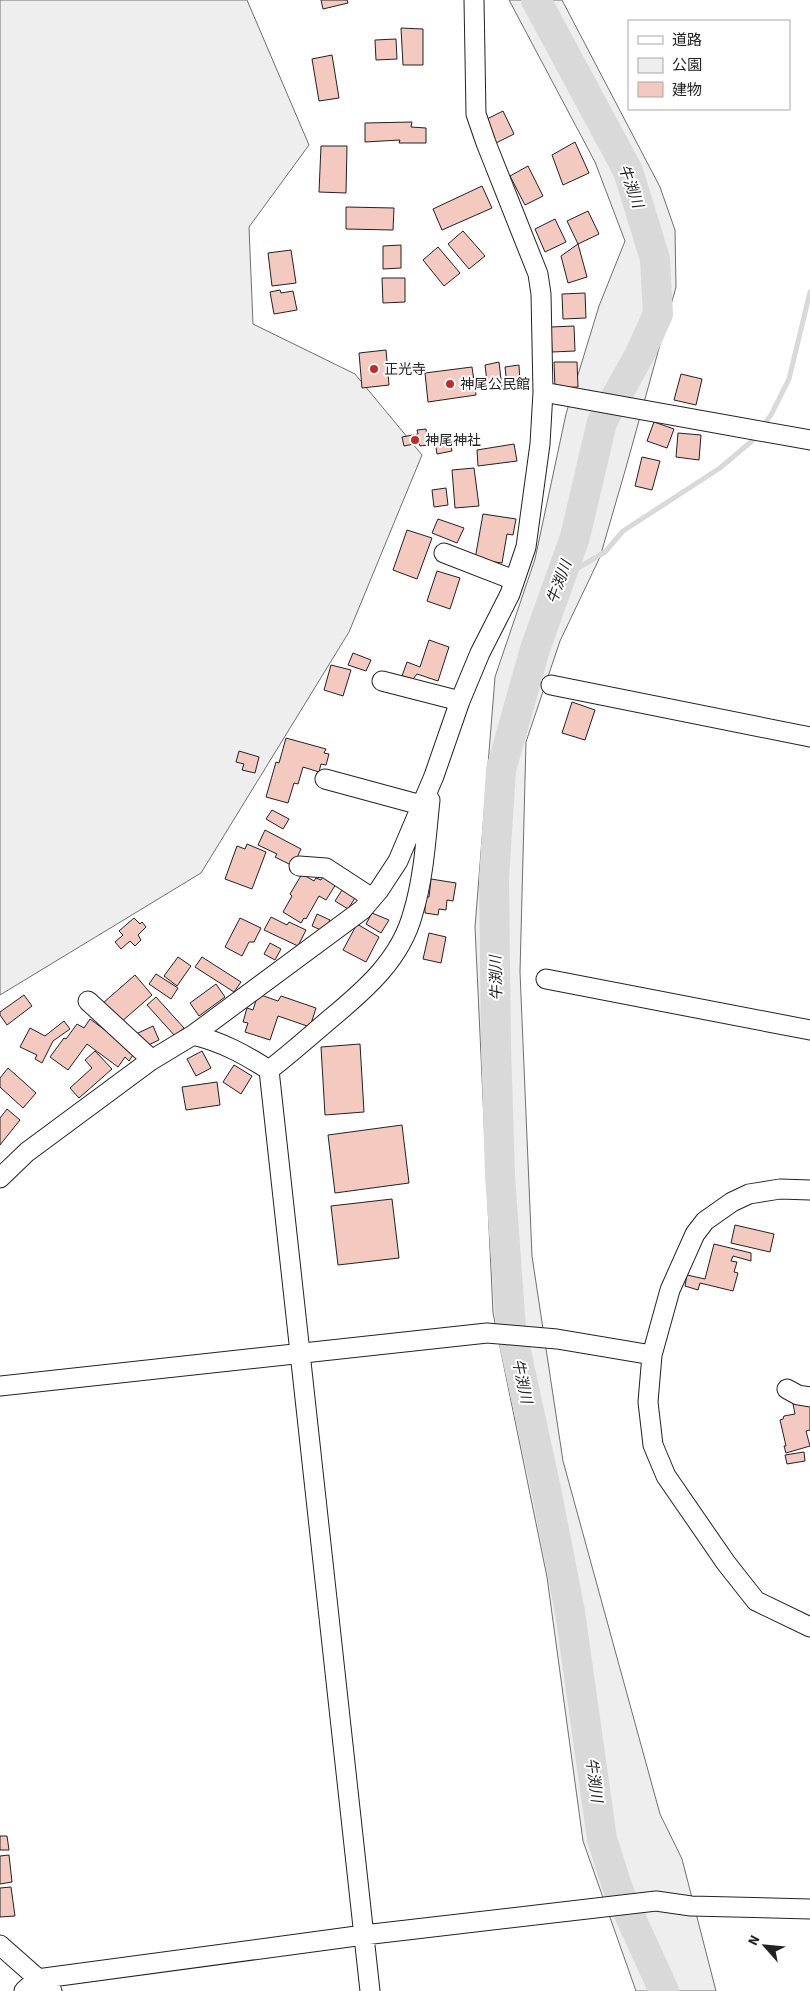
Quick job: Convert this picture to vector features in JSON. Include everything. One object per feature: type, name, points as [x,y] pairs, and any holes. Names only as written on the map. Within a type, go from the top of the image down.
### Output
[{"type":"street","points":[[1,1174],[27,1152],[152,1060],[193,1035],[362,910],[398,861],[434,776],[460,702],[514,580],[526,547],[540,444],[543,392],[541,294],[538,274],[476,114],[474,0]]},
{"type":"street","points":[[543,392],[810,440]]},
{"type":"street","points":[[444,553],[514,580]]},
{"type":"street","points":[[382,681],[460,702]]},
{"type":"street","points":[[551,685],[810,737]]},
{"type":"street","points":[[269,1070],[354,1000],[382,973],[405,935],[413,914],[420,881],[434,776]]},
{"type":"street","points":[[325,779],[421,805]]},
{"type":"street","points":[[299,866],[326,868],[372,898]]},
{"type":"street","points":[[546,979],[810,1030]]},
{"type":"street","points":[[88,1001],[152,1060]]},
{"type":"street","points":[[193,1035],[213,1040],[239,1051],[269,1070]]},
{"type":"street","points":[[269,1070],[370,1991]]},
{"type":"street","points":[[810,1190],[780,1189],[749,1194],[732,1202],[705,1221],[695,1234],[670,1290],[652,1355],[648,1402],[653,1445],[666,1476],[726,1563],[756,1601],[810,1627]]},
{"type":"street","points":[[0,1386],[487,1333],[550,1338],[652,1355]]},
{"type":"street","points":[[787,1390],[798,1395],[810,1397]]},
{"type":"street","points":[[0,1945],[38,1987],[364,1935],[656,1901],[691,1906],[810,1908]]},
{"type":"green space","points":[[0,0],[247,0],[309,145],[249,227],[253,324],[355,374],[422,455],[349,632],[201,873],[0,995]]},
{"type":"green space","points":[[509,0],[562,0],[660,187],[675,230],[676,287],[600,557],[560,641],[526,742],[520,972],[532,1256],[563,1461],[660,1814],[682,1859],[716,1991],[636,1991],[583,1841],[547,1577],[493,1313],[475,927],[495,677],[535,559],[566,414],[599,306],[625,241],[595,162]]},
{"type":"building","points":[[321,0],[347,0],[348,3],[323,9]]},
{"type":"building","points":[[401,28],[423,29],[423,65],[403,65]]},
{"type":"building","points":[[396,39],[397,59],[376,60],[375,40]]},
{"type":"building","points":[[332,55],[339,98],[319,101],[312,59]]},
{"type":"building","points":[[503,111],[514,134],[494,144],[483,121]]},
{"type":"building","points":[[412,122],[411,127],[426,128],[426,143],[399,143],[400,140],[365,142],[365,123]]},
{"type":"building","points":[[575,142],[589,173],[563,185],[552,155]]},
{"type":"building","points":[[321,146],[347,146],[346,193],[319,192]]},
{"type":"building","points":[[528,166],[543,196],[525,205],[510,176]]},
{"type":"building","points":[[482,186],[492,208],[442,230],[433,209]]},
{"type":"building","points":[[346,207],[394,208],[393,230],[346,229]]},
{"type":"building","points":[[588,211],[599,234],[578,244],[567,221]]},
{"type":"building","points":[[555,219],[566,242],[545,252],[535,229]]},
{"type":"building","points":[[463,231],[485,256],[469,269],[448,244]]},
{"type":"building","points":[[578,244],[587,277],[568,283],[561,256]]},
{"type":"building","points":[[401,245],[401,268],[383,269],[383,246]]},
{"type":"building","points":[[438,247],[460,273],[444,286],[423,260]]},
{"type":"building","points":[[291,250],[296,283],[272,286],[268,253]]},
{"type":"building","points":[[382,278],[405,278],[405,302],[383,303]]},
{"type":"building","points":[[280,290],[281,293],[293,291],[297,310],[274,314],[270,292]]},
{"type":"building","points":[[585,293],[586,318],[563,319],[562,294]]},
{"type":"building","points":[[574,326],[575,351],[552,352],[551,327]]},
{"type":"building","name":"正光寺","points":[[386,350],[389,385],[362,388],[359,353]]},
{"type":"building","points":[[499,362],[502,388],[488,390],[485,365]]},
{"type":"building","points":[[554,362],[577,362],[578,387],[555,388]]},
{"type":"building","points":[[519,365],[520,384],[507,386],[505,367]]},
{"type":"building","name":"神尾公民館","points":[[472,367],[476,395],[428,402],[425,373]]},
{"type":"building","points":[[681,374],[702,379],[696,405],[674,400]]},
{"type":"building","points":[[654,422],[674,429],[667,448],[647,441]]},
{"type":"building","name":"神尾神社","points":[[426,429],[428,445],[420,446],[419,443],[404,446],[402,437],[418,434],[417,430]]},
{"type":"building","points":[[678,433],[701,435],[699,460],[676,457]]},
{"type":"building","points":[[449,438],[452,451],[437,454],[435,441]]},
{"type":"building","points":[[514,444],[517,461],[478,466],[477,450]]},
{"type":"building","points":[[642,457],[660,461],[652,490],[635,486]]},
{"type":"building","points":[[474,468],[479,506],[455,508],[452,470]]},
{"type":"building","points":[[446,488],[448,505],[434,507],[432,490]]},
{"type":"building","points":[[483,514],[516,519],[513,535],[507,534],[502,563],[475,559]]},
{"type":"building","points":[[438,519],[464,528],[457,543],[432,533]]},
{"type":"building","points":[[407,530],[432,538],[417,579],[393,570]]},
{"type":"building","points":[[437,571],[460,578],[450,609],[427,601]]},
{"type":"building","points":[[429,640],[449,647],[438,681],[417,674],[413,679],[402,676],[407,662],[420,667]]},
{"type":"building","points":[[353,653],[371,660],[366,671],[348,665]]},
{"type":"building","points":[[331,665],[351,670],[343,696],[324,690]]},
{"type":"building","points":[[572,702],[595,710],[585,740],[562,733]]},
{"type":"building","points":[[286,738],[326,749],[324,753],[329,754],[326,765],[321,764],[319,772],[303,767],[298,784],[294,783],[288,803],[266,797],[276,762],[279,763]]},
{"type":"building","points":[[239,751],[259,757],[255,773],[242,770],[244,764],[236,762]]},
{"type":"building","points":[[272,810],[289,819],[283,829],[266,819]]},
{"type":"building","points":[[265,830],[301,849],[293,866],[275,857],[277,854],[258,845]]},
{"type":"building","points":[[247,844],[266,852],[252,889],[225,879],[237,846],[245,849]]},
{"type":"building","points":[[302,874],[314,881],[316,878],[321,880],[323,877],[336,884],[326,900],[319,896],[306,919],[304,918],[301,923],[283,912],[292,896],[290,894]]},
{"type":"building","points":[[431,879],[456,883],[453,901],[447,900],[446,910],[439,909],[438,915],[425,913],[425,897],[429,897]]},
{"type":"building","points":[[344,887],[357,895],[348,909],[335,901]]},
{"type":"building","points":[[372,913],[389,920],[381,933],[366,924]]},
{"type":"building","points":[[317,914],[330,920],[325,932],[312,926]]},
{"type":"building","points":[[271,917],[287,925],[289,922],[306,930],[298,946],[264,930]]},
{"type":"building","points":[[134,918],[140,924],[142,922],[146,927],[138,935],[141,940],[135,946],[130,941],[121,949],[115,942],[123,935],[119,931]]},
{"type":"building","points":[[240,918],[261,928],[254,942],[249,942],[242,956],[225,947]]},
{"type":"building","points":[[357,924],[379,937],[366,962],[343,950]]},
{"type":"building","points":[[429,933],[446,937],[441,963],[423,959]]},
{"type":"building","points":[[270,943],[281,949],[275,960],[264,954]]},
{"type":"building","points":[[178,957],[191,966],[177,986],[164,976]]},
{"type":"building","points":[[202,957],[241,982],[234,992],[195,967]]},
{"type":"building","points":[[156,974],[178,988],[171,999],[149,984]]},
{"type":"building","points":[[135,975],[152,995],[120,1023],[103,1003]]},
{"type":"building","points":[[216,984],[225,997],[199,1016],[190,1003]]},
{"type":"building","points":[[258,994],[278,1001],[281,996],[316,1008],[310,1027],[278,1016],[270,1040],[245,1032],[248,1023],[243,1022],[247,1008],[253,1010]]},
{"type":"building","points":[[24,995],[32,1006],[7,1025],[0,1012]]},
{"type":"building","points":[[156,997],[184,1028],[175,1036],[147,1005]]},
{"type":"building","points":[[90,1019],[135,1052],[129,1061],[125,1057],[118,1067],[87,1044],[68,1070],[50,1057],[77,1024],[84,1028]]},
{"type":"building","points":[[64,1021],[70,1029],[53,1041],[42,1063],[35,1059],[37,1055],[20,1047],[30,1028],[45,1036]]},
{"type":"building","points":[[153,1026],[159,1040],[142,1048],[136,1034]]},
{"type":"building","points":[[360,1044],[364,1112],[325,1115],[321,1047]]},
{"type":"building","points":[[95,1051],[112,1069],[79,1098],[70,1088],[92,1068],[85,1060]]},
{"type":"building","points":[[202,1051],[211,1068],[196,1076],[187,1059]]},
{"type":"building","points":[[234,1065],[252,1076],[241,1094],[223,1082]]},
{"type":"building","points":[[8,1068],[36,1093],[23,1108],[0,1087],[0,1078]]},
{"type":"building","points":[[217,1082],[220,1105],[186,1110],[182,1087]]},
{"type":"building","points":[[7,1109],[20,1120],[0,1145],[0,1118]]},
{"type":"building","points":[[402,1125],[409,1183],[335,1193],[328,1135]]},
{"type":"building","points":[[392,1199],[399,1258],[338,1265],[331,1206]]},
{"type":"building","points":[[735,1225],[774,1234],[770,1252],[731,1243]]},
{"type":"building","points":[[714,1244],[751,1253],[751,1261],[733,1256],[731,1261],[737,1262],[734,1272],[738,1273],[733,1291],[700,1283],[698,1290],[685,1286],[687,1275],[705,1279]]},
{"type":"building","points":[[810,1403],[810,1430],[806,1431],[810,1446],[786,1453],[780,1420],[784,1416],[795,1414],[793,1404]]},
{"type":"building","points":[[804,1452],[805,1461],[787,1464],[785,1455]]},
{"type":"building","points":[[0,1836],[7,1836],[9,1850],[0,1850]]},
{"type":"building","points":[[9,1855],[12,1882],[0,1884],[0,1856]]},
{"type":"building","points":[[11,1887],[15,1916],[0,1917],[0,1888]]},
{"type":"waterway","name":"牛渕川","points":[[536,0],[628,171],[655,259],[658,314],[640,354],[602,422],[575,537],[535,649],[501,770],[494,879],[500,1176],[511,1329],[546,1489],[570,1612],[602,1839],[619,1892],[664,1991]]},
{"type":"waterway","points":[[762,427],[771,415],[789,379],[810,292]]},
{"type":"waterway","points":[[563,568],[576,569],[605,552],[623,531],[720,468],[752,441],[757,434]]},
{"type":"place","name":"正光寺","points":[[374,369]]},
{"type":"place","name":"神尾公民館","points":[[450,384]]},
{"type":"place","name":"神尾神社","points":[[415,440]]}]
